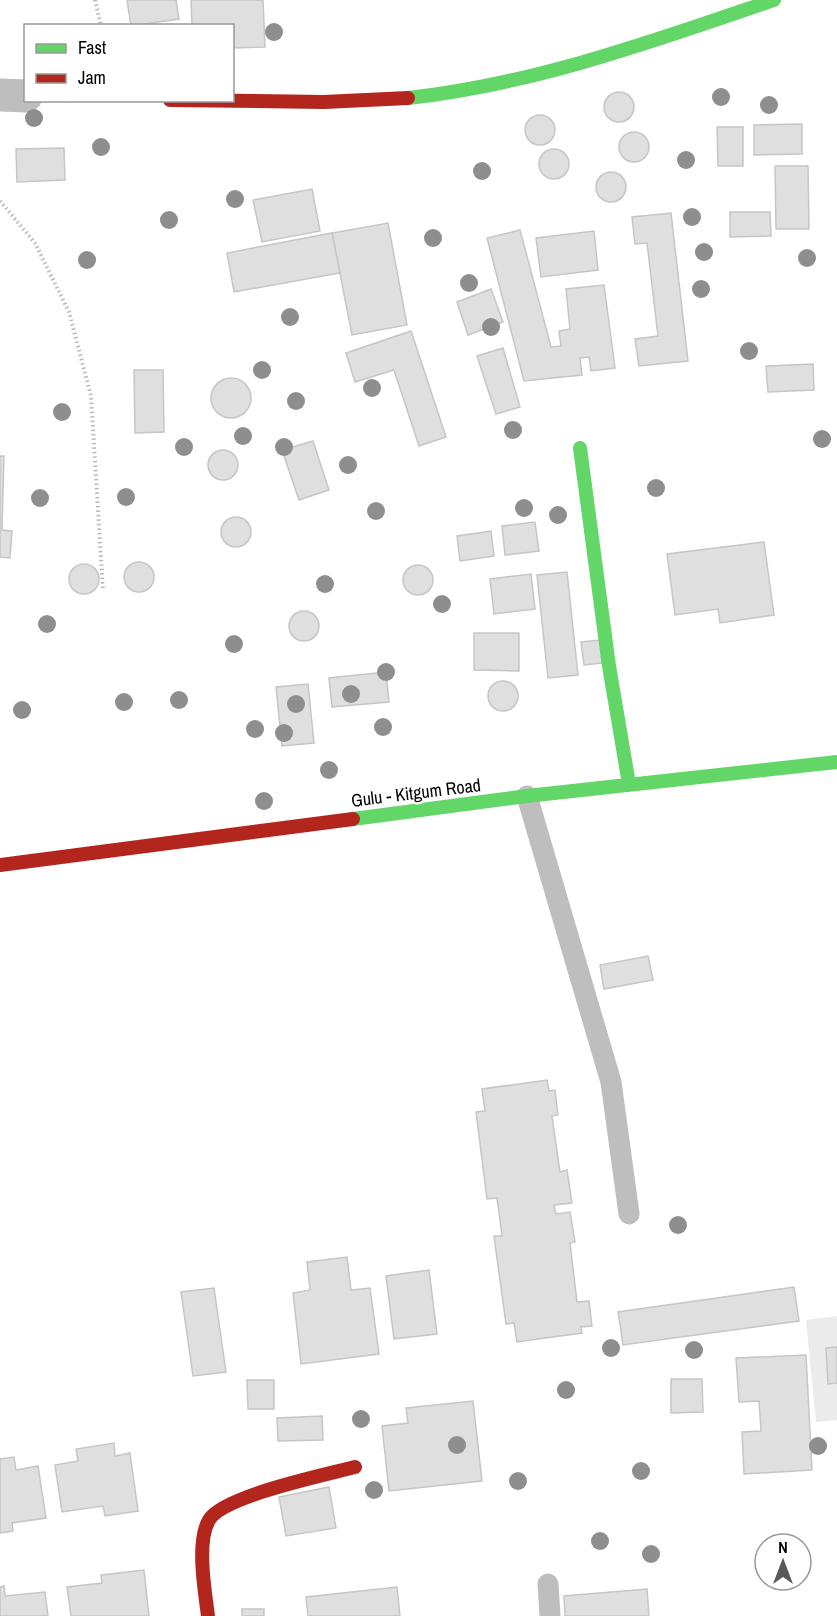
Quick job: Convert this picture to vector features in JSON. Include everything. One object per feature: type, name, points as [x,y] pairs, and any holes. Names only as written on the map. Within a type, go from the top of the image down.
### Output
[{"type":"street","points":[[222,102],[274,104],[396,99],[477,88],[568,67],[774,0]]},
{"type":"street","points":[[0,95],[24,96]]},
{"type":"street","points":[[580,448],[609,666],[629,784]]},
{"type":"street","name":"Gulu - Kitgum Road","points":[[0,866],[527,796],[837,762]]},
{"type":"street","points":[[208,1616],[201,1559],[209,1520],[231,1502],[355,1467]]},
{"type":"lane","points":[[527,796],[611,1082],[629,1214]]},
{"type":"lane","points":[[548,1584],[550,1616]]},
{"type":"path","points":[[95,0],[101,24]]},
{"type":"path","points":[[0,201],[35,243],[72,322],[92,396],[104,591]]},
{"type":"shaded area","points":[[837,1316],[837,1420],[816,1422],[806,1320]]},
{"type":"building","points":[[127,0],[176,0],[179,19],[131,24]]},
{"type":"building","points":[[191,0],[263,0],[265,47],[234,48],[234,24],[192,24]]},
{"type":"building","points":[[619,92],[630,96],[634,107],[630,118],[619,122],[608,118],[604,107],[608,96]]},
{"type":"building","points":[[540,115],[551,119],[555,130],[551,141],[540,145],[529,141],[525,130],[529,119]]},
{"type":"building","points":[[802,124],[802,154],[754,155],[754,125]]},
{"type":"building","points":[[717,127],[743,127],[743,166],[718,166]]},
{"type":"building","points":[[634,132],[645,136],[649,147],[645,158],[634,162],[623,158],[619,147],[623,136]]},
{"type":"building","points":[[64,148],[65,180],[17,182],[16,149]]},
{"type":"building","points":[[554,149],[565,153],[569,164],[565,175],[554,179],[543,175],[539,164],[543,153]]},
{"type":"building","points":[[775,166],[808,166],[809,229],[776,229]]},
{"type":"building","points":[[611,172],[622,176],[626,187],[622,198],[611,202],[600,198],[596,187],[600,176]]},
{"type":"building","points":[[312,189],[320,231],[262,242],[253,200]]},
{"type":"building","points":[[730,212],[770,212],[771,236],[730,237]]},
{"type":"building","points":[[671,213],[688,361],[639,366],[635,339],[658,336],[647,243],[635,244],[632,217]]},
{"type":"building","points":[[388,223],[407,325],[352,335],[332,233]]},
{"type":"building","points":[[520,230],[551,347],[561,346],[559,331],[570,329],[566,289],[604,285],[615,368],[591,371],[589,357],[580,358],[582,375],[524,381],[487,238]]},
{"type":"building","points":[[594,231],[598,270],[541,277],[536,238]]},
{"type":"building","points":[[332,233],[340,273],[234,292],[227,253]]},
{"type":"building","points":[[491,289],[503,322],[468,335],[457,302]]},
{"type":"building","points":[[411,331],[446,437],[419,446],[394,370],[355,382],[346,353]]},
{"type":"building","points":[[503,348],[520,407],[496,414],[477,356]]},
{"type":"building","points":[[813,364],[814,390],[768,392],[766,366]]},
{"type":"building","points":[[134,370],[163,370],[164,432],[135,433]]},
{"type":"building","points":[[231,378],[245,384],[251,398],[245,412],[231,418],[217,412],[211,398],[217,384]]},
{"type":"building","points":[[313,441],[329,490],[299,500],[282,450]]},
{"type":"building","points":[[223,450],[234,454],[238,465],[234,476],[223,480],[212,476],[208,465],[212,454]]},
{"type":"building","points":[[0,456],[4,456],[2,530],[12,531],[10,558],[0,557]]},
{"type":"building","points":[[236,517],[247,521],[251,532],[247,543],[236,547],[225,543],[221,532],[225,521]]},
{"type":"building","points":[[535,522],[539,551],[505,555],[502,526]]},
{"type":"building","points":[[491,531],[494,556],[460,561],[457,536]]},
{"type":"building","points":[[764,542],[774,615],[720,623],[718,609],[675,615],[667,554]]},
{"type":"building","points":[[139,562],[150,566],[154,577],[150,588],[139,592],[128,588],[124,577],[128,566]]},
{"type":"building","points":[[84,564],[95,568],[99,579],[95,590],[84,594],[73,590],[69,579],[73,568]]},
{"type":"building","points":[[418,565],[429,569],[433,580],[429,591],[418,595],[407,591],[403,580],[407,569]]},
{"type":"building","points":[[567,572],[578,675],[548,678],[537,575]]},
{"type":"building","points":[[531,574],[535,609],[494,614],[490,579]]},
{"type":"building","points":[[304,611],[315,615],[319,626],[315,637],[304,641],[293,637],[289,626],[293,615]]},
{"type":"building","points":[[474,633],[519,633],[519,671],[474,670]]},
{"type":"building","points":[[600,640],[602,663],[584,665],[581,642]]},
{"type":"building","points":[[386,672],[389,702],[332,707],[329,678]]},
{"type":"building","points":[[503,681],[514,685],[518,696],[514,707],[503,711],[492,707],[488,696],[492,685]]},
{"type":"building","points":[[308,684],[314,743],[282,746],[276,687]]},
{"type":"building","points":[[648,956],[653,980],[604,989],[600,965]]},
{"type":"building","points":[[547,1080],[549,1091],[555,1090],[558,1115],[552,1116],[560,1172],[567,1170],[572,1203],[554,1205],[556,1214],[570,1212],[575,1242],[570,1243],[577,1302],[589,1301],[592,1326],[581,1327],[582,1333],[517,1342],[514,1323],[506,1324],[494,1236],[502,1236],[497,1198],[487,1199],[476,1112],[485,1111],[482,1089]]},
{"type":"building","points":[[347,1257],[351,1290],[370,1288],[379,1354],[301,1364],[293,1293],[310,1290],[307,1262]]},
{"type":"building","points":[[429,1270],[437,1334],[394,1339],[386,1276]]},
{"type":"building","points":[[794,1287],[799,1321],[623,1345],[618,1312]]},
{"type":"building","points":[[214,1288],[226,1372],[193,1376],[181,1292]]},
{"type":"building","points":[[837,1347],[837,1383],[828,1384],[826,1348]]},
{"type":"building","points":[[806,1355],[812,1470],[744,1474],[742,1432],[761,1431],[759,1401],[739,1402],[736,1358]]},
{"type":"building","points":[[671,1379],[702,1379],[703,1412],[671,1413]]},
{"type":"building","points":[[247,1380],[274,1380],[274,1409],[248,1409]]},
{"type":"building","points":[[473,1401],[482,1481],[389,1491],[382,1426],[408,1423],[406,1408]]},
{"type":"building","points":[[322,1416],[323,1440],[278,1441],[277,1418]]},
{"type":"building","points":[[114,1443],[115,1456],[130,1453],[138,1511],[105,1516],[103,1506],[62,1512],[55,1465],[78,1461],[76,1449]]},
{"type":"building","points":[[14,1457],[16,1470],[38,1466],[46,1518],[12,1523],[13,1531],[0,1533],[0,1459]]},
{"type":"building","points":[[329,1487],[336,1528],[286,1536],[279,1497]]},
{"type":"building","points":[[144,1570],[149,1616],[71,1616],[67,1587],[102,1583],[101,1575]]},
{"type":"building","points":[[4,1586],[5,1596],[45,1592],[48,1616],[0,1616],[0,1587]]},
{"type":"building","points":[[397,1587],[400,1616],[308,1616],[306,1597]]},
{"type":"building","points":[[647,1589],[649,1616],[565,1616],[564,1596]]},
{"type":"building","points":[[242,1609],[264,1609],[264,1616],[242,1616]]},
{"type":"traffic: fast","points":[[408,98],[502,83],[548,72],[639,45],[774,0]]},
{"type":"traffic: fast","points":[[580,448],[609,666],[629,784]]},
{"type":"traffic: fast","points":[[353,819],[527,796],[837,762]]},
{"type":"traffic: jam","points":[[234,101],[324,102],[408,98]]},
{"type":"traffic: jam","points":[[0,865],[353,819]]},
{"type":"traffic: jam","points":[[208,1616],[202,1554],[205,1529],[209,1520],[218,1511],[253,1495],[355,1467]]}]
